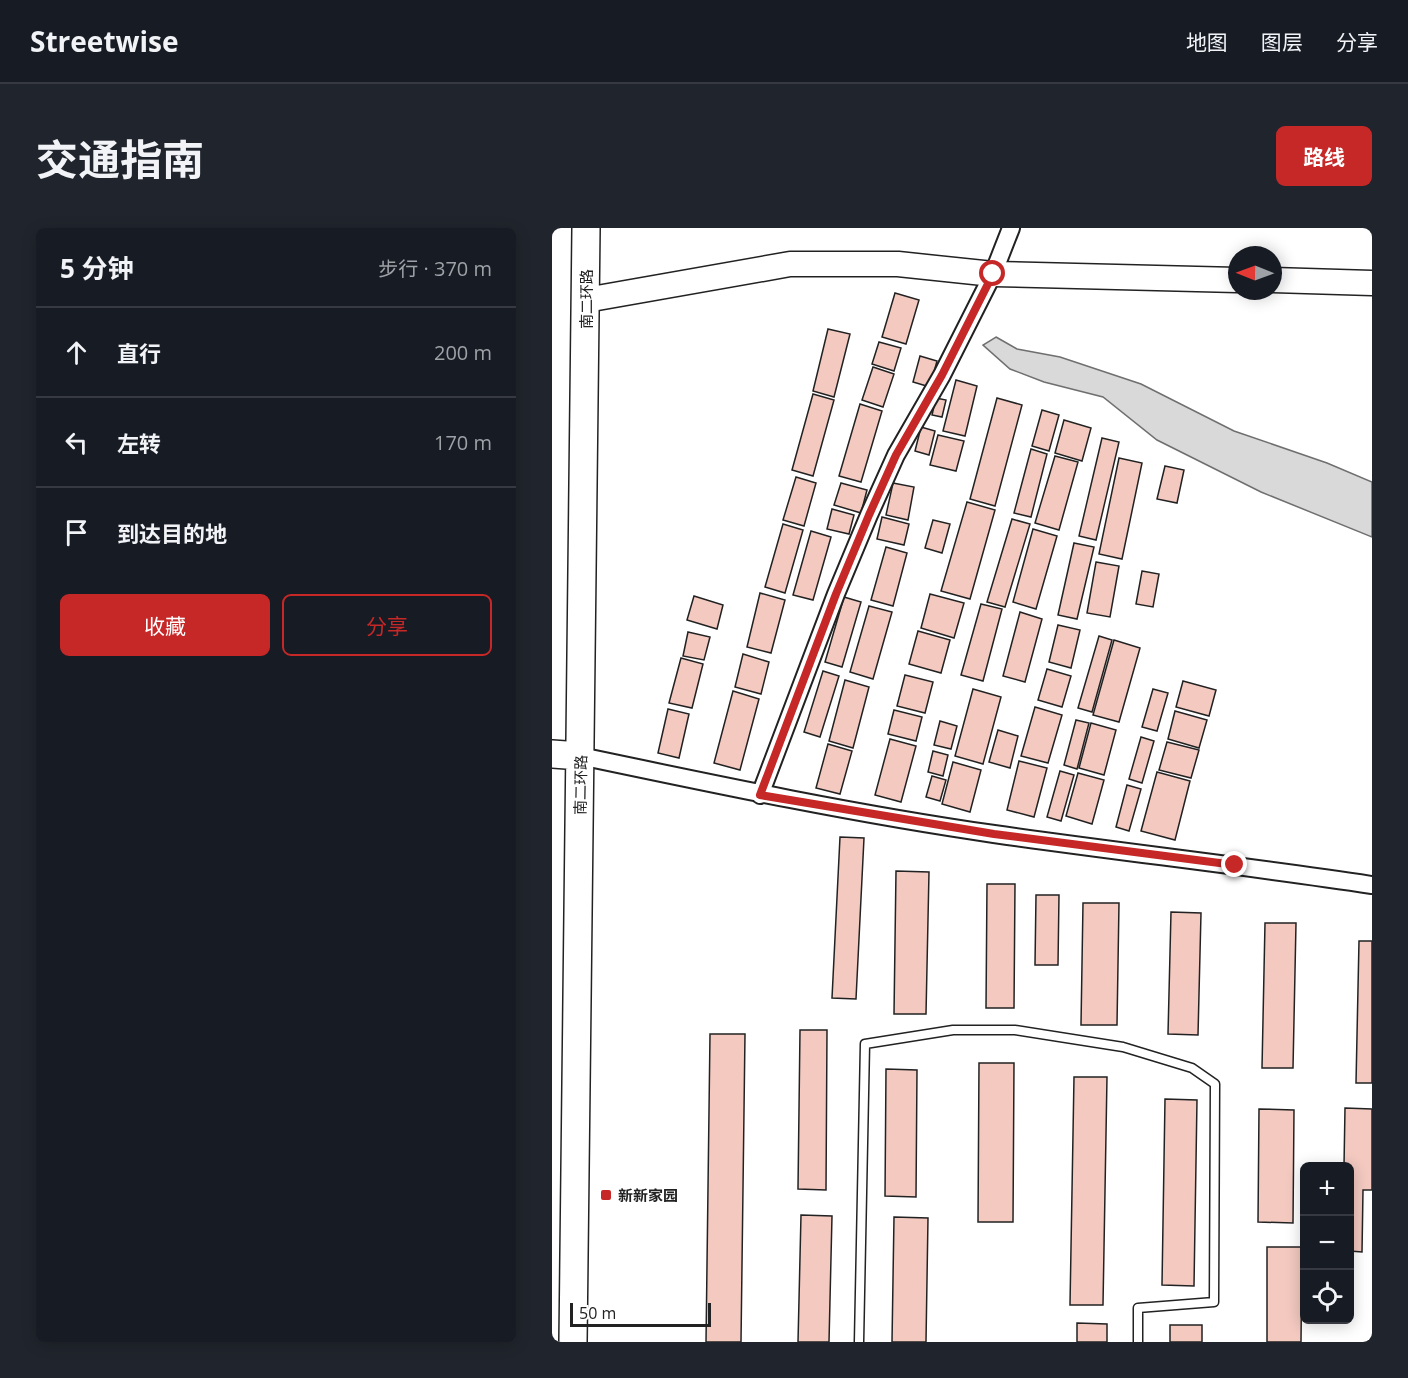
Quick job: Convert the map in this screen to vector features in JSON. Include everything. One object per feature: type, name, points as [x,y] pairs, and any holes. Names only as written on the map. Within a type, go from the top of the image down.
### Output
[{"type":"main road","name":"南二环路","points":[[573,1342],[586,228]]},
{"type":"main road","points":[[552,754],[580,756]]},
{"type":"street","points":[[760,795],[832,604],[869,515],[896,455],[942,375],[993,274],[1011,228]]},
{"type":"street","points":[[586,300],[790,264],[898,264],[993,274],[1228,280]]},
{"type":"street","points":[[1282,280],[1372,283]]},
{"type":"street","points":[[580,756],[760,795],[994,834],[1372,885]]},
{"type":"lane","points":[[859,1342],[865,1044],[953,1030],[1015,1030],[1123,1047],[1192,1068],[1215,1084],[1214,1302],[1138,1308],[1138,1342]]},
{"type":"shaded area","points":[[996,337],[1017,349],[1060,357],[1141,384],[1234,431],[1327,463],[1372,482],[1372,537],[1261,492],[1157,440],[1103,397],[1044,382],[1010,369],[983,345]]},
{"type":"building","points":[[895,293],[919,300],[906,344],[882,337]]},
{"type":"building","points":[[828,329],[850,334],[834,397],[813,391]]},
{"type":"building","points":[[879,342],[901,348],[894,371],[872,364]]},
{"type":"building","points":[[920,356],[937,361],[930,387],[913,382]]},
{"type":"building","points":[[873,367],[894,374],[883,407],[862,400]]},
{"type":"building","points":[[956,380],[977,386],[965,436],[943,431]]},
{"type":"building","points":[[813,394],[834,400],[813,476],[792,470]]},
{"type":"building","points":[[936,398],[946,400],[942,417],[932,415]]},
{"type":"building","points":[[997,398],[1022,405],[995,506],[970,499]]},
{"type":"building","points":[[860,404],[882,411],[861,482],[839,476]]},
{"type":"building","points":[[1042,410],[1059,415],[1049,451],[1032,446]]},
{"type":"building","points":[[1064,420],[1091,428],[1082,461],[1055,453]]},
{"type":"building","points":[[921,427],[935,431],[929,455],[915,451]]},
{"type":"building","points":[[938,435],[964,441],[956,471],[930,465]]},
{"type":"building","points":[[1102,438],[1119,442],[1096,540],[1079,536]]},
{"type":"building","points":[[1031,449],[1047,454],[1031,517],[1014,513]]},
{"type":"building","points":[[1055,456],[1078,462],[1059,530],[1035,523]]},
{"type":"building","points":[[1119,458],[1142,463],[1122,559],[1099,554]]},
{"type":"building","points":[[1165,466],[1184,470],[1177,503],[1157,499]]},
{"type":"building","points":[[796,477],[816,483],[804,526],[783,520]]},
{"type":"building","points":[[841,483],[867,490],[861,513],[834,505]]},
{"type":"building","points":[[893,483],[914,487],[908,520],[886,515]]},
{"type":"building","points":[[967,502],[995,510],[970,599],[941,591]]},
{"type":"building","points":[[832,509],[854,515],[849,534],[827,529]]},
{"type":"building","points":[[882,517],[909,524],[904,545],[877,539]]},
{"type":"building","points":[[1012,519],[1030,524],[1005,607],[987,602]]},
{"type":"building","points":[[933,520],[950,524],[942,553],[925,548]]},
{"type":"building","points":[[783,524],[803,530],[785,593],[765,587]]},
{"type":"building","points":[[1033,529],[1057,536],[1036,609],[1013,602]]},
{"type":"building","points":[[811,531],[831,537],[813,600],[793,595]]},
{"type":"building","points":[[1074,543],[1094,547],[1077,619],[1058,615]]},
{"type":"building","points":[[886,547],[907,553],[893,606],[871,600]]},
{"type":"building","points":[[1096,562],[1119,566],[1110,617],[1087,613]]},
{"type":"building","points":[[1142,571],[1159,574],[1153,607],[1136,604]]},
{"type":"building","points":[[760,593],[785,600],[771,653],[747,647]]},
{"type":"building","points":[[930,594],[964,603],[954,638],[921,628]]},
{"type":"building","points":[[694,596],[723,605],[717,629],[687,620]]},
{"type":"building","points":[[844,597],[861,602],[842,667],[825,662]]},
{"type":"building","points":[[981,604],[1002,609],[983,681],[961,675]]},
{"type":"building","points":[[869,606],[892,612],[873,679],[850,672]]},
{"type":"building","points":[[1020,612],[1042,619],[1025,682],[1003,676]]},
{"type":"building","points":[[1058,625],[1080,630],[1071,668],[1049,662]]},
{"type":"building","points":[[918,631],[950,640],[941,673],[909,664]]},
{"type":"building","points":[[688,632],[710,637],[704,660],[683,656]]},
{"type":"building","points":[[1099,636],[1112,640],[1092,712],[1078,708]]},
{"type":"building","points":[[1114,640],[1140,648],[1119,722],[1093,715]]},
{"type":"building","points":[[743,654],[769,662],[761,694],[735,687]]},
{"type":"building","points":[[681,658],[703,664],[692,708],[669,703]]},
{"type":"building","points":[[1047,669],[1071,676],[1062,707],[1038,700]]},
{"type":"building","points":[[823,671],[839,676],[820,737],[804,732]]},
{"type":"building","points":[[905,675],[933,682],[925,713],[897,706]]},
{"type":"building","points":[[845,680],[869,687],[853,748],[829,741]]},
{"type":"building","points":[[1183,681],[1216,690],[1209,716],[1176,707]]},
{"type":"building","points":[[973,689],[1001,697],[983,764],[955,756]]},
{"type":"building","points":[[1153,689],[1168,693],[1157,731],[1142,727]]},
{"type":"building","points":[[733,691],[759,699],[740,770],[714,763]]},
{"type":"building","points":[[1035,707],[1062,715],[1048,763],[1021,756]]},
{"type":"building","points":[[668,709],[689,714],[679,758],[658,753]]},
{"type":"building","points":[[894,710],[922,717],[916,741],[888,734]]},
{"type":"building","points":[[1175,711],[1207,720],[1199,748],[1168,739]]},
{"type":"building","points":[[1076,720],[1089,723],[1077,769],[1064,765]]},
{"type":"building","points":[[940,721],[957,726],[951,749],[934,745]]},
{"type":"building","points":[[1091,723],[1116,730],[1104,775],[1079,768]]},
{"type":"building","points":[[998,730],[1018,736],[1010,768],[989,762]]},
{"type":"building","points":[[1141,737],[1154,741],[1142,783],[1129,779]]},
{"type":"building","points":[[890,739],[916,746],[901,802],[875,795]]},
{"type":"building","points":[[1167,742],[1199,750],[1191,778],[1159,770]]},
{"type":"building","points":[[828,744],[852,751],[840,794],[816,788]]},
{"type":"building","points":[[933,751],[948,755],[943,776],[928,772]]},
{"type":"building","points":[[1019,761],[1047,768],[1034,817],[1007,810]]},
{"type":"building","points":[[953,762],[981,770],[970,812],[942,804]]},
{"type":"building","points":[[1060,771],[1074,775],[1061,821],[1047,817]]},
{"type":"building","points":[[1157,772],[1190,781],[1175,840],[1141,831]]},
{"type":"building","points":[[1078,773],[1104,780],[1092,824],[1066,816]]},
{"type":"building","points":[[932,776],[946,780],[940,801],[926,797]]},
{"type":"building","points":[[1127,785],[1141,789],[1129,831],[1116,827]]},
{"type":"building","points":[[840,837],[864,838],[856,999],[832,998]]},
{"type":"building","points":[[896,871],[929,872],[926,1014],[894,1014]]},
{"type":"building","points":[[987,884],[1015,884],[1014,1008],[986,1008]]},
{"type":"building","points":[[1036,895],[1059,895],[1058,965],[1035,965]]},
{"type":"building","points":[[1083,903],[1119,903],[1117,1025],[1081,1025]]},
{"type":"building","points":[[1171,912],[1201,913],[1198,1035],[1168,1034]]},
{"type":"building","points":[[1265,923],[1296,923],[1293,1068],[1262,1068]]},
{"type":"building","points":[[1359,941],[1372,941],[1372,1083],[1356,1083]]},
{"type":"building","points":[[800,1030],[827,1030],[826,1190],[798,1189]]},
{"type":"building","points":[[710,1034],[745,1034],[741,1342],[706,1342]]},
{"type":"building","points":[[979,1063],[1014,1063],[1013,1222],[978,1222]]},
{"type":"building","points":[[886,1069],[917,1070],[916,1197],[885,1196]]},
{"type":"building","points":[[1074,1077],[1107,1077],[1103,1305],[1070,1305]]},
{"type":"building","points":[[1165,1099],[1197,1100],[1194,1286],[1162,1285]]},
{"type":"building","points":[[1345,1108],[1372,1109],[1372,1190],[1363,1190],[1362,1252],[1354,1251],[1354,1162],[1344,1162]]},
{"type":"building","points":[[1259,1109],[1294,1110],[1293,1223],[1258,1222]]},
{"type":"building","points":[[801,1215],[832,1216],[829,1342],[798,1342]]},
{"type":"building","points":[[894,1217],[928,1218],[926,1342],[892,1342]]},
{"type":"building","points":[[1267,1247],[1300,1247],[1301,1342],[1267,1342]]},
{"type":"building","points":[[1077,1323],[1107,1324],[1107,1342],[1077,1342]]},
{"type":"building","points":[[1170,1325],[1202,1325],[1202,1342],[1170,1342]]},
{"type":"place","name":"新新家园","points":[[606,1195]]},
{"type":"route","points":[[993,274],[942,375],[896,455],[869,515],[836,594],[760,795],[994,834],[1235,865]]}]
